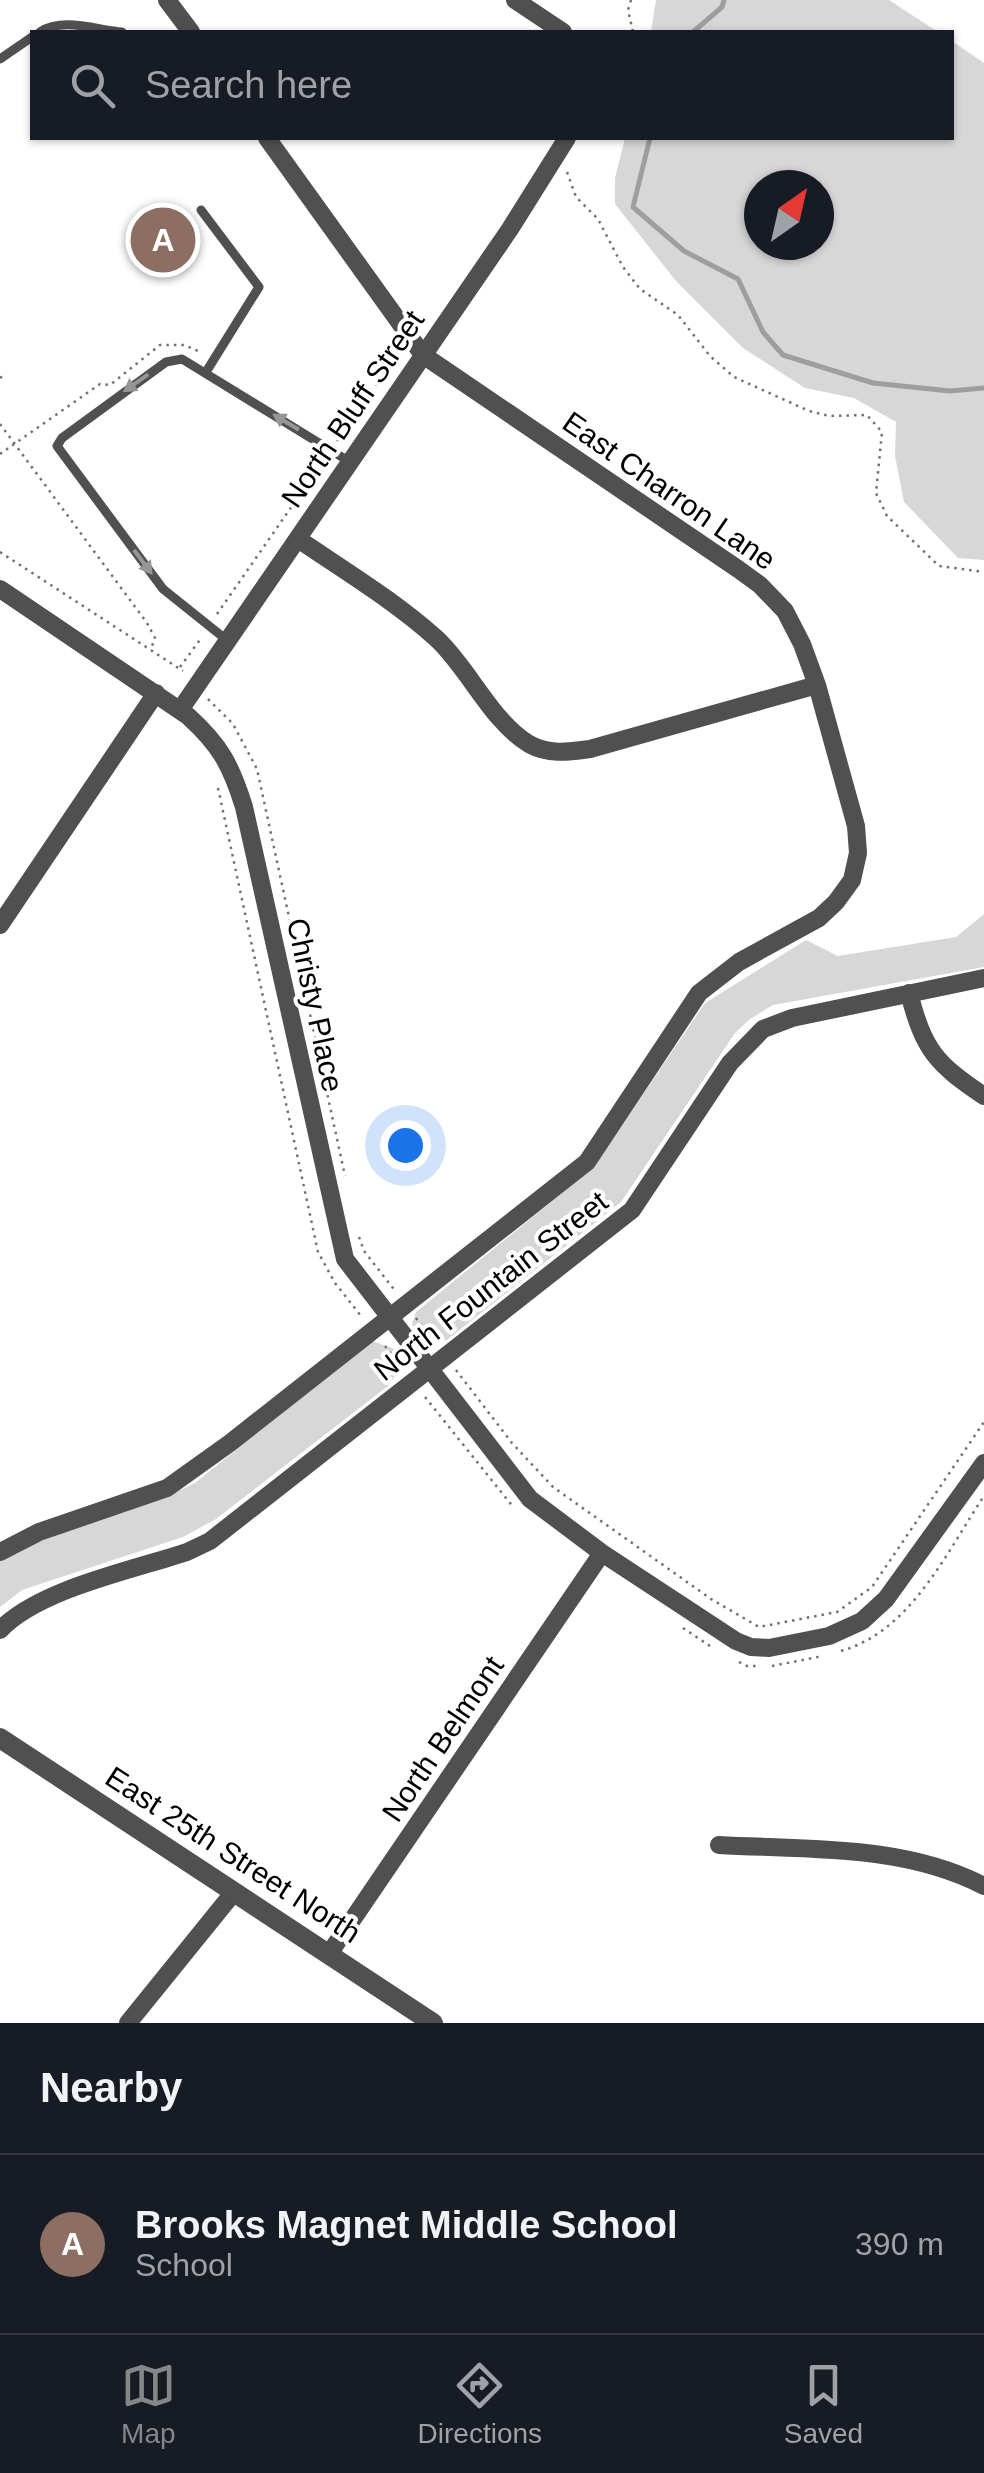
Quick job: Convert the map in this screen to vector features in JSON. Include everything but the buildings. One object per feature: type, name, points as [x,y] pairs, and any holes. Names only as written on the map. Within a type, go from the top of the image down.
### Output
[{"type":"street","points":[[167,0],[190,30]]},
{"type":"street","points":[[515,0],[560,30]]},
{"type":"street","name":"East Charron Lane","points":[[268,140],[423,355],[760,585],[784,612],[802,644],[817,685],[856,826],[858,852],[852,880],[844,892]]},
{"type":"street","name":"North Bluff Street","points":[[180,710],[567,140]]},
{"type":"street","points":[[298,539],[384,597],[438,640],[508,726],[541,750],[562,753],[590,749],[817,685]]},
{"type":"street","name":"Christy Place","points":[[0,590],[180,710],[210,736],[231,765],[244,806],[345,1258],[530,1499],[602,1553],[736,1641],[769,1648],[829,1636],[862,1622],[886,1599],[984,1463]]},
{"type":"street","points":[[0,924],[156,694]]},
{"type":"street","name":"North Fountain Street","points":[[0,1552],[39,1532],[167,1488],[390,1318],[587,1162],[699,993],[739,962],[819,918],[844,892]]},
{"type":"street","name":"North Fountain Street","points":[[0,1630],[11,1618],[43,1599],[187,1552],[210,1540],[414,1382],[632,1210],[730,1063],[763,1029],[792,1018],[984,978]]},
{"type":"street","points":[[909,993],[920,1038],[935,1058],[984,1096]]},
{"type":"street","name":"North Belmont","points":[[329,1954],[602,1553]]},
{"type":"street","name":"East 25th Street North","points":[[0,1738],[433,2023]]},
{"type":"street","points":[[719,1845],[864,1853],[927,1862],[984,1886]]},
{"type":"street","points":[[128,2023],[234,1892]]},
{"type":"lane","points":[[43,30],[66,25],[106,30]]},
{"type":"lane","points":[[0,59],[30,39]]},
{"type":"lane","points":[[202,210],[259,286],[206,372]]},
{"type":"lane","points":[[228,641],[164,589],[57,446],[62,438],[166,362],[182,359],[350,462]]},
{"type":"path","points":[[631,0],[628,10],[633,30]]},
{"type":"path","points":[[566,164],[576,197],[598,220],[623,267],[640,289],[678,314],[710,356],[734,378],[809,411],[829,416],[867,415],[882,432],[876,492],[887,516],[939,566],[984,572]]},
{"type":"path","points":[[0,454],[100,384],[110,385],[160,345],[184,345],[200,352]]},
{"type":"path","points":[[180,668],[402,348]]},
{"type":"path","points":[[0,424],[147,623],[155,638],[150,649]]},
{"type":"path","points":[[0,552],[180,668],[233,724],[257,769],[346,1179]]},
{"type":"path","points":[[216,778],[318,1252],[334,1283],[508,1504],[521,1514]]},
{"type":"path","points":[[356,1227],[364,1251],[512,1442],[553,1487],[711,1599],[759,1627],[837,1612],[872,1587],[984,1422]]},
{"type":"path","points":[[733,1658],[747,1666],[776,1666],[863,1645],[894,1624],[904,1612],[984,1496]]},
{"type":"path","points":[[673,1621],[719,1651]]},
{"type":"shaded area","points":[[656,0],[889,0],[935,30],[651,30]]},
{"type":"shaded area","points":[[954,42],[984,63],[984,560],[958,558],[904,502],[895,456],[896,422],[854,398],[805,388],[743,348],[676,281],[615,204],[615,178],[624,140],[954,140]]},
{"type":"shaded area","points":[[984,914],[984,967],[773,1005],[750,1019],[735,1033],[621,1202],[447,1340],[426,1339],[415,1329],[412,1324],[416,1312],[593,1168],[705,1003],[806,940],[838,956],[956,937]]},
{"type":"shaded area","points":[[372,1341],[395,1349],[405,1361],[388,1386],[216,1519],[183,1537],[22,1590],[0,1607],[0,1559],[195,1483]]},
{"type":"waterway","points":[[695,30],[722,7],[724,0]]},
{"type":"waterway","points":[[650,140],[633,207],[684,251],[738,279],[763,332],[783,355],[873,383],[950,391],[984,388]]},
{"type":"place","name":"Brooks Magnet Middle School","points":[[163,240]]}]
